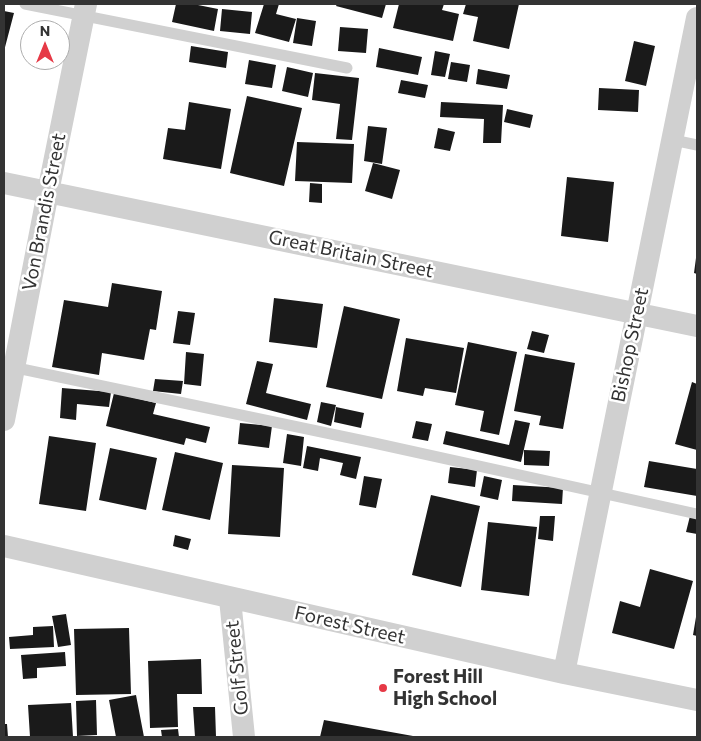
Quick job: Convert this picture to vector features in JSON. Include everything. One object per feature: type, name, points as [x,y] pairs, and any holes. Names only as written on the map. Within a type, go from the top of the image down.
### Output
[{"type":"street","name":"Von Brandis Street","points":[[4,420],[9,367],[48,192],[85,10]]},
{"type":"street","name":"Bishop Street","points":[[564,673],[599,493],[697,18]]},
{"type":"street","name":"Great Britain Street","points":[[4,183],[697,326]]},
{"type":"street","name":"Forest Street","points":[[4,546],[564,673],[697,700]]},
{"type":"street","name":"Golf Street","points":[[230,598],[244,737]]},
{"type":"lane","points":[[25,4],[85,10],[347,68]]},
{"type":"lane","points":[[673,140],[697,145]]},
{"type":"lane","points":[[9,367],[374,443],[697,514]]},
{"type":"building","points":[[176,4],[193,4],[218,9],[214,31],[172,22]]},
{"type":"building","points":[[264,4],[279,4],[276,14],[296,19],[289,42],[255,33]]},
{"type":"building","points":[[337,4],[386,4],[382,18],[336,6]]},
{"type":"building","points":[[399,4],[444,4],[442,10],[459,14],[453,41],[393,28]]},
{"type":"building","points":[[466,4],[519,4],[509,49],[473,41],[478,17],[463,14]]},
{"type":"building","points":[[222,9],[252,12],[250,34],[220,31]]},
{"type":"building","points":[[4,11],[14,13],[4,51]]},
{"type":"building","points":[[297,18],[316,21],[312,46],[293,43]]},
{"type":"building","points":[[340,27],[368,29],[366,53],[338,51]]},
{"type":"building","points":[[634,41],[655,46],[646,86],[625,81]]},
{"type":"building","points":[[191,46],[228,52],[226,68],[189,62]]},
{"type":"building","points":[[379,48],[422,57],[418,75],[376,67]]},
{"type":"building","points":[[435,51],[450,54],[445,77],[431,75]]},
{"type":"building","points":[[249,60],[276,65],[272,88],[245,84]]},
{"type":"building","points":[[451,62],[470,65],[467,82],[448,79]]},
{"type":"building","points":[[287,67],[313,73],[308,97],[282,91]]},
{"type":"building","points":[[478,69],[510,75],[507,89],[476,84]]},
{"type":"building","points":[[315,73],[359,78],[352,140],[336,139],[340,104],[312,100]]},
{"type":"building","points":[[401,80],[428,85],[425,98],[398,93]]},
{"type":"building","points":[[599,88],[639,90],[638,112],[598,110]]},
{"type":"building","points":[[247,96],[302,108],[284,186],[230,173]]},
{"type":"building","points":[[189,102],[231,109],[221,169],[163,159],[168,128],[185,130]]},
{"type":"building","points":[[441,102],[503,105],[501,143],[483,143],[484,119],[440,117]]},
{"type":"building","points":[[507,109],[533,115],[530,128],[504,122]]},
{"type":"building","points":[[368,126],[387,128],[382,164],[364,161]]},
{"type":"building","points":[[438,128],[455,132],[450,151],[434,148]]},
{"type":"building","points":[[297,142],[354,144],[352,183],[295,181]]},
{"type":"building","points":[[373,163],[400,170],[392,199],[365,191]]},
{"type":"building","points":[[567,177],[614,182],[608,242],[561,236]]},
{"type":"building","points":[[310,183],[322,184],[322,203],[309,202]]},
{"type":"building","points":[[697,258],[697,274],[694,273]]},
{"type":"building","points":[[112,283],[162,291],[156,330],[150,329],[144,360],[102,353],[99,375],[52,367],[64,300],[108,307]]},
{"type":"building","points":[[274,298],[323,304],[317,348],[269,342]]},
{"type":"building","points":[[344,306],[400,319],[382,399],[326,387]]},
{"type":"building","points":[[178,311],[195,313],[190,345],[173,343]]},
{"type":"building","points":[[532,331],[549,335],[544,353],[527,349]]},
{"type":"building","points":[[406,338],[464,348],[456,393],[425,388],[423,396],[397,391]]},
{"type":"building","points":[[468,342],[517,352],[499,435],[480,431],[484,411],[455,405]]},
{"type":"building","points":[[186,352],[204,354],[201,386],[184,384]]},
{"type":"building","points":[[525,354],[575,363],[563,429],[539,425],[541,416],[514,411]]},
{"type":"building","points":[[257,361],[273,364],[266,393],[311,404],[307,420],[246,404]]},
{"type":"building","points":[[155,379],[183,381],[181,394],[153,391]]},
{"type":"building","points":[[692,382],[697,384],[697,450],[675,444]]},
{"type":"building","points":[[62,388],[111,392],[109,407],[77,404],[76,420],[60,418]]},
{"type":"building","points":[[114,393],[156,403],[153,414],[210,427],[206,443],[186,438],[184,445],[106,426]]},
{"type":"building","points":[[321,402],[336,405],[331,426],[317,422]]},
{"type":"building","points":[[336,407],[364,413],[361,428],[334,422]]},
{"type":"building","points":[[515,420],[530,423],[521,462],[443,444],[446,431],[509,445]]},
{"type":"building","points":[[416,421],[432,424],[428,441],[412,438]]},
{"type":"building","points":[[240,423],[272,426],[269,448],[238,444]]},
{"type":"building","points":[[287,434],[304,437],[301,466],[283,463]]},
{"type":"building","points":[[49,436],[96,443],[86,511],[39,504]]},
{"type":"building","points":[[307,446],[361,457],[356,479],[340,475],[343,463],[320,458],[318,471],[303,468]]},
{"type":"building","points":[[110,448],[157,458],[146,510],[99,500]]},
{"type":"building","points":[[524,450],[550,451],[549,466],[524,465]]},
{"type":"building","points":[[175,452],[223,463],[210,520],[162,510]]},
{"type":"building","points":[[649,461],[697,469],[697,496],[644,487]]},
{"type":"building","points":[[232,465],[284,468],[280,537],[228,534]]},
{"type":"building","points":[[450,467],[477,470],[475,487],[448,483]]},
{"type":"building","points":[[364,476],[382,479],[376,508],[359,505]]},
{"type":"building","points":[[484,476],[502,480],[498,500],[480,496]]},
{"type":"building","points":[[513,485],[563,488],[562,504],[512,501]]},
{"type":"building","points":[[431,495],[480,506],[461,587],[412,575]]},
{"type":"building","points":[[540,516],[555,516],[553,541],[538,539]]},
{"type":"building","points":[[690,516],[697,517],[697,534],[686,532]]},
{"type":"building","points":[[488,522],[537,527],[529,596],[481,590]]},
{"type":"building","points":[[175,535],[191,539],[188,550],[173,546]]},
{"type":"building","points":[[650,569],[693,581],[674,649],[612,633],[620,601],[640,607]]},
{"type":"building","points":[[66,614],[71,645],[58,647],[52,616]]},
{"type":"building","points":[[697,617],[697,636],[693,635]]},
{"type":"building","points":[[53,626],[54,647],[10,649],[9,637],[33,635],[33,627]]},
{"type":"building","points":[[129,628],[131,694],[76,695],[74,629]]},
{"type":"building","points":[[65,652],[66,666],[37,668],[37,678],[23,679],[21,655]]},
{"type":"building","points":[[201,659],[202,694],[177,694],[178,727],[150,728],[148,661]]},
{"type":"building","points":[[136,695],[144,737],[116,737],[109,700]]},
{"type":"building","points":[[96,700],[97,735],[77,736],[76,701]]},
{"type":"building","points":[[71,703],[73,737],[30,737],[28,705]]},
{"type":"building","points":[[193,707],[215,707],[216,737],[195,737]]},
{"type":"building","points":[[324,720],[413,736],[413,737],[320,737]]},
{"type":"building","points":[[4,724],[7,724],[8,737],[4,737]]},
{"type":"building","points":[[178,729],[179,737],[162,737],[161,730]]},
{"type":"place","name":"Forest Hill High School","points":[[383,688]]}]
